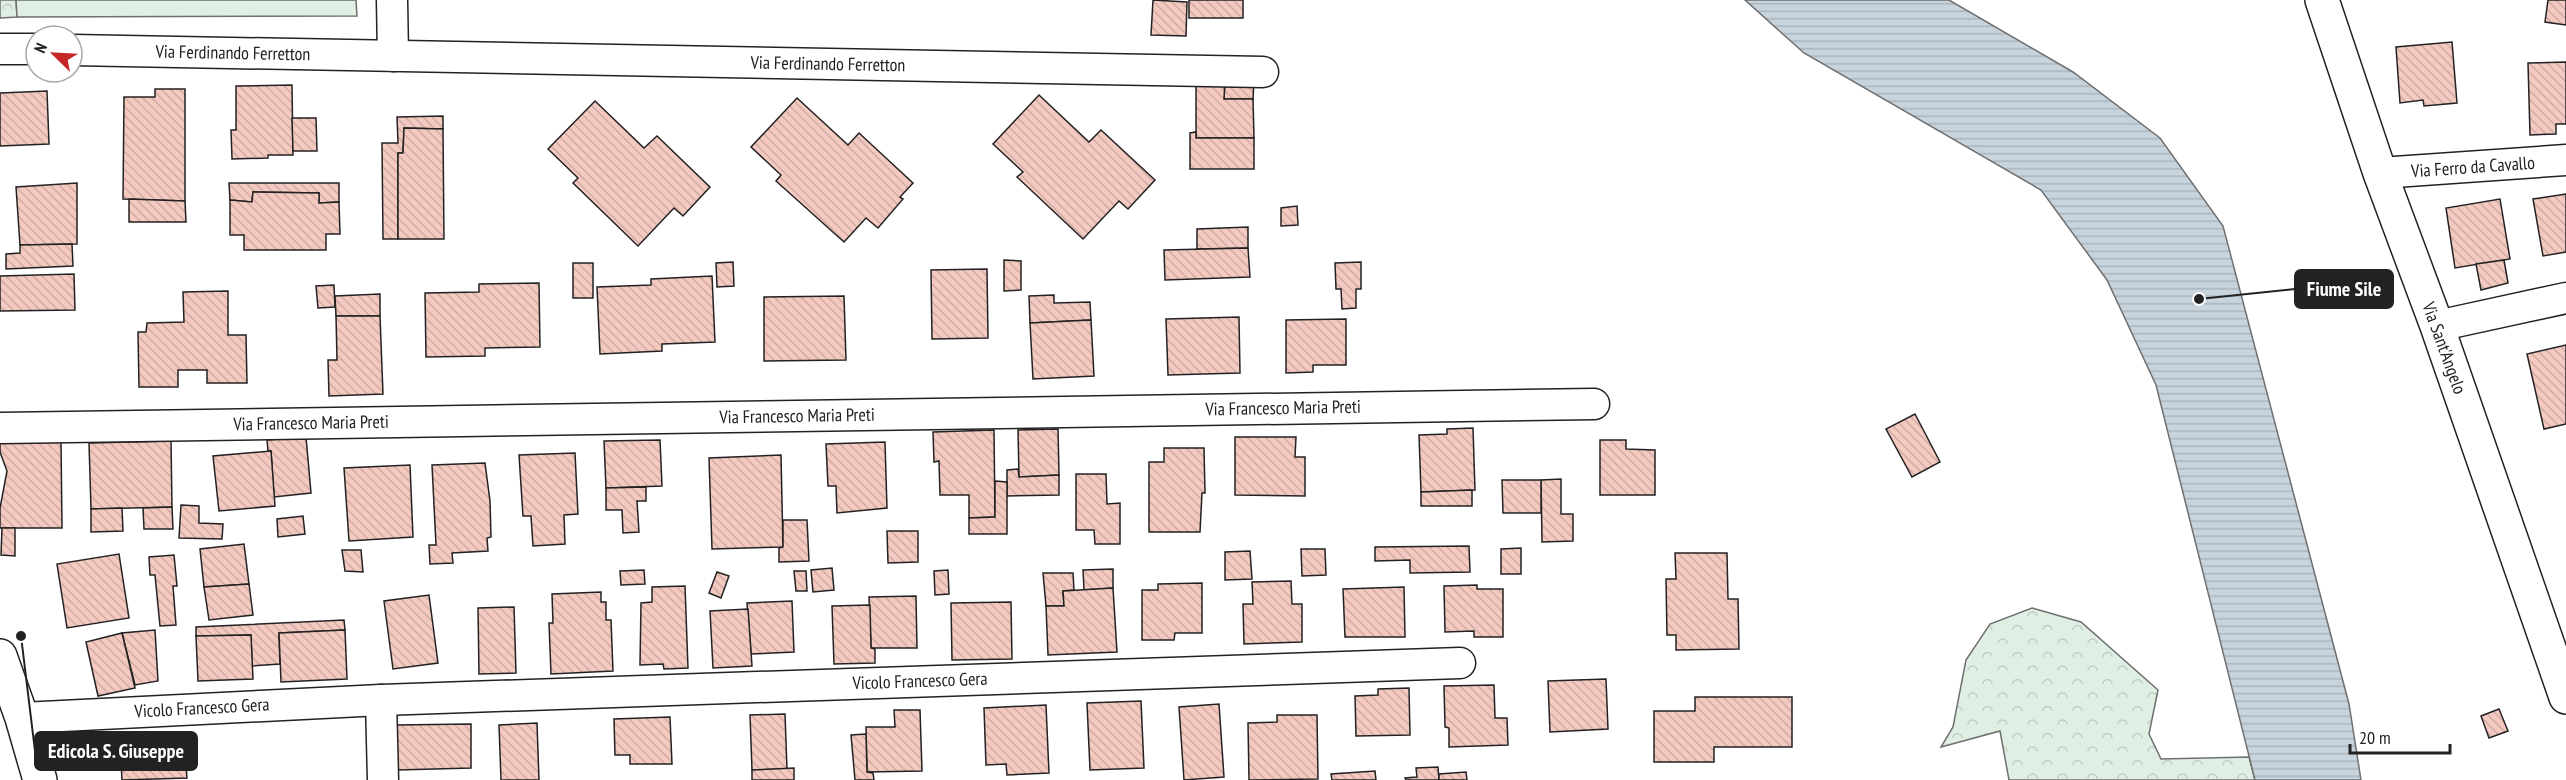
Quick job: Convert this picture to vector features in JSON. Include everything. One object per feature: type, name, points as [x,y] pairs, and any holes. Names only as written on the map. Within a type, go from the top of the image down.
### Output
[{"type":"street","points":[[392,0],[393,56]]},
{"type":"street","name":"Via Sant'Angelo","points":[[2322,0],[2380,173],[2437,326],[2566,697]]},
{"type":"street","points":[[0,49],[24,49]]},
{"type":"street","name":"Via Ferdinando Ferretton","points":[[84,50],[1263,72]]},
{"type":"street","name":"Via Ferro da Cavallo","points":[[2380,173],[2566,160]]},
{"type":"street","points":[[2437,326],[2566,298]]},
{"type":"street","name":"Via Francesco Maria Preti","points":[[0,428],[1593,404]]},
{"type":"street","points":[[0,656],[22,718],[40,780]]},
{"type":"street","name":"Vicolo Francesco Gera","points":[[22,718],[381,700],[1460,663]]},
{"type":"street","points":[[381,700],[383,780]]},
{"type":"green space","points":[[0,0],[16,0],[17,17],[0,18]]},
{"type":"green space","points":[[16,0],[356,0],[357,16],[17,17]]},
{"type":"green space","points":[[2032,608],[2081,622],[2158,690],[2149,734],[2161,759],[2249,757],[2255,780],[2009,780],[2000,731],[1941,747],[1953,727],[1966,660],[1990,624]]},
{"type":"shaded area","points":[[1745,0],[1949,0],[2073,72],[2160,138],[2223,226],[2349,704],[2361,780],[2255,780],[2156,385],[2107,280],[2041,190],[1804,53]]},
{"type":"building","points":[[1153,0],[1187,2],[1186,36],[1151,35]]},
{"type":"building","points":[[1189,0],[1243,0],[1243,18],[1189,18]]},
{"type":"building","points":[[2548,0],[2566,0],[2566,25],[2545,22]]},
{"type":"building","points":[[2452,42],[2457,103],[2424,106],[2423,100],[2400,103],[2396,47]]},
{"type":"building","points":[[2566,62],[2566,124],[2556,124],[2556,134],[2530,135],[2528,63]]},
{"type":"building","points":[[1225,80],[1254,80],[1253,99],[1224,99]]},
{"type":"building","points":[[1225,80],[1224,99],[1253,99],[1254,138],[1196,138],[1196,81]]},
{"type":"building","points":[[292,85],[293,155],[232,159],[231,130],[236,130],[236,86]]},
{"type":"building","points":[[155,89],[185,89],[185,201],[123,199],[124,97],[155,97]]},
{"type":"building","points":[[47,91],[49,144],[0,146],[0,93]]},
{"type":"building","points":[[1039,95],[1089,142],[1101,130],[1155,180],[1128,209],[1119,201],[1083,239],[1017,177],[1023,172],[993,144]]},
{"type":"building","points":[[797,98],[848,145],[859,133],[913,183],[900,197],[903,199],[878,228],[866,218],[844,242],[776,181],[781,175],[751,147]]},
{"type":"building","points":[[595,101],[644,148],[657,136],[710,187],[683,216],[674,208],[638,246],[573,183],[578,178],[548,149]]},
{"type":"building","points":[[443,116],[443,129],[404,128],[403,153],[398,153],[398,239],[383,239],[382,143],[398,143],[397,117]]},
{"type":"building","points":[[292,118],[316,118],[317,151],[293,151]]},
{"type":"building","points":[[404,128],[443,129],[444,239],[398,239],[398,153],[403,153]]},
{"type":"building","points":[[1196,132],[1196,138],[1254,138],[1254,169],[1190,169],[1190,133]]},
{"type":"building","points":[[77,183],[77,244],[20,245],[16,187]]},
{"type":"building","points":[[229,183],[339,183],[339,202],[319,203],[319,193],[253,192],[252,202],[230,200]]},
{"type":"building","points":[[253,192],[319,193],[319,203],[339,202],[340,234],[326,234],[326,250],[244,250],[244,235],[230,235],[230,200],[252,202]]},
{"type":"building","points":[[2566,194],[2566,252],[2543,256],[2533,199]]},
{"type":"building","points":[[129,199],[185,201],[186,222],[129,222]]},
{"type":"building","points":[[2500,199],[2510,259],[2455,268],[2446,208]]},
{"type":"building","points":[[1297,206],[1298,225],[1281,226],[1281,208]]},
{"type":"building","points":[[1248,227],[1248,248],[1197,249],[1197,229]]},
{"type":"building","points":[[72,244],[73,266],[6,269],[6,254],[20,253],[20,245]]},
{"type":"building","points":[[1248,248],[1250,277],[1165,280],[1164,250]]},
{"type":"building","points":[[1004,260],[1021,261],[1021,290],[1004,291]]},
{"type":"building","points":[[2504,260],[2508,283],[2481,290],[2476,264]]},
{"type":"building","points":[[733,262],[734,286],[717,287],[716,263]]},
{"type":"building","points":[[1361,262],[1361,289],[1356,289],[1356,308],[1342,309],[1341,289],[1336,289],[1335,263]]},
{"type":"building","points":[[573,263],[593,263],[593,298],[573,298]]},
{"type":"building","points":[[987,269],[988,338],[932,339],[931,270]]},
{"type":"building","points":[[74,274],[75,310],[0,311],[0,276]]},
{"type":"building","points":[[712,276],[715,342],[662,344],[662,351],[600,354],[597,287],[651,285],[651,279]]},
{"type":"building","points":[[539,283],[540,347],[485,348],[485,356],[426,357],[425,293],[479,292],[479,284]]},
{"type":"building","points":[[334,285],[335,307],[318,308],[316,286]]},
{"type":"building","points":[[228,291],[228,335],[246,335],[247,383],[207,383],[207,370],[178,370],[178,387],[139,387],[138,332],[146,332],[147,323],[184,322],[183,292]]},
{"type":"building","points":[[380,294],[380,316],[336,316],[335,296]]},
{"type":"building","points":[[1054,295],[1054,303],[1090,302],[1091,320],[1030,323],[1029,296]]},
{"type":"building","points":[[844,296],[846,360],[764,361],[764,297]]},
{"type":"building","points":[[336,316],[380,316],[383,394],[329,396],[328,360],[337,360]]},
{"type":"building","points":[[1239,317],[1240,373],[1168,375],[1166,319]]},
{"type":"building","points":[[1346,319],[1346,365],[1313,365],[1313,372],[1286,373],[1286,320]]},
{"type":"building","points":[[1091,320],[1094,376],[1033,379],[1030,323]]},
{"type":"building","points":[[2566,345],[2566,424],[2544,429],[2527,354]]},
{"type":"building","points":[[1915,414],[1940,462],[1912,477],[1886,429]]},
{"type":"building","points":[[1473,428],[1475,490],[1421,492],[1419,435],[1447,434],[1447,429]]},
{"type":"building","points":[[1058,429],[1059,475],[1019,477],[1018,430]]},
{"type":"building","points":[[994,430],[995,517],[969,518],[969,495],[940,495],[939,461],[934,462],[933,432]]},
{"type":"building","points":[[306,437],[311,493],[274,497],[271,451],[268,451],[267,440]]},
{"type":"building","points":[[1235,437],[1296,437],[1295,457],[1305,457],[1305,496],[1235,495]]},
{"type":"building","points":[[0,440],[61,440],[62,528],[0,528],[0,508],[7,471],[0,452]]},
{"type":"building","points":[[660,440],[662,486],[606,488],[604,441]]},
{"type":"building","points":[[1600,440],[1626,440],[1626,449],[1655,450],[1655,495],[1600,495]]},
{"type":"building","points":[[171,441],[172,507],[91,509],[89,443]]},
{"type":"building","points":[[885,442],[887,508],[837,513],[836,486],[828,486],[826,444]]},
{"type":"building","points":[[1164,448],[1204,448],[1205,493],[1202,493],[1200,532],[1149,532],[1149,462],[1164,462]]},
{"type":"building","points":[[271,451],[275,506],[219,511],[213,456]]},
{"type":"building","points":[[575,453],[578,514],[564,515],[565,544],[533,546],[531,516],[523,516],[519,455]]},
{"type":"building","points":[[781,455],[783,547],[712,549],[709,458]]},
{"type":"building","points":[[485,463],[490,501],[491,537],[487,538],[488,551],[452,553],[453,563],[430,564],[429,545],[436,545],[432,465]]},
{"type":"building","points":[[410,465],[413,537],[349,541],[344,468]]},
{"type":"building","points":[[1018,469],[1019,477],[1059,475],[1059,495],[1007,496],[1007,470]]},
{"type":"building","points":[[1076,474],[1106,474],[1107,504],[1120,503],[1120,544],[1095,544],[1094,530],[1076,530]]},
{"type":"building","points":[[1561,479],[1561,514],[1573,514],[1573,541],[1542,542],[1541,480]]},
{"type":"building","points":[[1502,480],[1541,480],[1541,513],[1503,513]]},
{"type":"building","points":[[995,481],[1007,482],[1007,534],[969,534],[969,518],[995,517]]},
{"type":"building","points":[[646,487],[646,501],[637,501],[639,532],[623,533],[622,510],[606,510],[606,488]]},
{"type":"building","points":[[1472,490],[1472,506],[1421,506],[1421,492]]},
{"type":"building","points":[[181,505],[199,506],[199,523],[223,524],[222,539],[179,538]]},
{"type":"building","points":[[172,507],[173,529],[144,529],[143,508]]},
{"type":"building","points":[[122,508],[123,531],[91,532],[91,509]]},
{"type":"building","points":[[303,516],[305,534],[278,537],[277,519]]},
{"type":"building","points":[[783,520],[807,520],[809,561],[779,562],[779,548],[783,547]]},
{"type":"building","points":[[2,528],[15,528],[15,556],[1,555]]},
{"type":"building","points":[[887,531],[918,531],[918,562],[888,563]]},
{"type":"building","points":[[244,544],[249,584],[204,587],[200,549]]},
{"type":"building","points":[[1469,546],[1470,572],[1410,573],[1410,560],[1375,561],[1375,547]]},
{"type":"building","points":[[1521,548],[1521,574],[1501,574],[1501,549]]},
{"type":"building","points":[[1301,549],[1325,549],[1326,575],[1302,576]]},
{"type":"building","points":[[342,550],[361,550],[363,572],[345,571]]},
{"type":"building","points":[[1250,551],[1252,579],[1225,580],[1225,552]]},
{"type":"building","points":[[1675,553],[1727,553],[1728,599],[1738,599],[1739,649],[1676,650],[1676,635],[1667,635],[1666,579],[1676,579]]},
{"type":"building","points":[[119,554],[129,618],[67,628],[57,564]]},
{"type":"building","points":[[174,555],[177,586],[173,586],[176,625],[160,626],[155,575],[150,575],[149,557]]},
{"type":"building","points":[[832,568],[834,590],[813,592],[811,570]]},
{"type":"building","points":[[1113,569],[1113,588],[1084,590],[1083,570]]},
{"type":"building","points":[[644,570],[645,584],[621,585],[620,571]]},
{"type":"building","points":[[948,570],[949,594],[935,595],[934,571]]},
{"type":"building","points":[[794,571],[806,571],[807,591],[796,591]]},
{"type":"building","points":[[717,572],[729,576],[721,598],[709,593]]},
{"type":"building","points":[[1043,573],[1073,573],[1074,590],[1063,591],[1064,606],[1046,606]]},
{"type":"building","points":[[1291,581],[1292,604],[1302,604],[1302,642],[1244,644],[1243,604],[1253,604],[1252,582]]},
{"type":"building","points":[[1202,583],[1202,633],[1175,633],[1174,640],[1142,640],[1142,590],[1158,590],[1158,584]]},
{"type":"building","points":[[249,584],[253,615],[209,620],[204,587]]},
{"type":"building","points":[[1477,585],[1477,589],[1503,589],[1503,637],[1474,637],[1474,631],[1445,632],[1444,586]]},
{"type":"building","points":[[685,586],[688,668],[664,669],[663,664],[640,665],[641,603],[652,602],[652,587]]},
{"type":"building","points":[[1404,587],[1405,637],[1345,637],[1343,589]]},
{"type":"building","points":[[1113,588],[1117,652],[1048,655],[1046,606],[1064,606],[1063,591]]},
{"type":"building","points":[[601,592],[601,602],[606,602],[606,620],[611,620],[613,671],[551,674],[549,623],[553,623],[552,594]]},
{"type":"building","points":[[429,595],[438,663],[393,669],[384,601]]},
{"type":"building","points":[[916,596],[917,648],[871,648],[869,597]]},
{"type":"building","points":[[792,601],[794,652],[751,654],[747,603]]},
{"type":"building","points":[[1011,602],[1012,659],[952,660],[951,603]]},
{"type":"building","points":[[870,605],[871,648],[875,649],[875,663],[834,664],[832,606]]},
{"type":"building","points":[[514,607],[516,673],[479,674],[478,608]]},
{"type":"building","points":[[748,609],[752,666],[713,668],[710,611]]},
{"type":"building","points":[[344,620],[345,630],[279,633],[280,664],[252,666],[251,635],[196,636],[196,627]]},
{"type":"building","points":[[155,630],[158,681],[135,685],[122,633]]},
{"type":"building","points":[[345,630],[347,679],[281,682],[279,633]]},
{"type":"building","points":[[122,633],[135,688],[98,696],[86,642]]},
{"type":"building","points":[[251,635],[253,679],[198,681],[196,636]]},
{"type":"building","points":[[1606,679],[1608,729],[1550,732],[1548,681]]},
{"type":"building","points":[[1494,685],[1495,718],[1507,718],[1508,745],[1449,747],[1449,728],[1445,727],[1444,686]]},
{"type":"building","points":[[1409,688],[1410,735],[1356,736],[1355,696],[1378,695],[1378,689]]},
{"type":"building","points":[[1695,697],[1792,697],[1792,747],[1714,747],[1714,762],[1654,762],[1654,711],[1695,711]]},
{"type":"building","points":[[1141,701],[1144,768],[1090,770],[1087,703]]},
{"type":"building","points":[[1219,704],[1224,777],[1184,780],[1179,707]]},
{"type":"building","points":[[1046,705],[1049,773],[1007,775],[1006,764],[986,765],[984,708]]},
{"type":"building","points":[[2499,709],[2508,731],[2489,738],[2481,716]]},
{"type":"building","points":[[894,710],[920,710],[922,771],[867,772],[866,727],[895,727]]},
{"type":"building","points":[[785,714],[787,769],[752,770],[750,715]]},
{"type":"building","points":[[1277,715],[1317,715],[1318,779],[1249,780],[1248,723],[1277,722]]},
{"type":"building","points":[[670,717],[672,764],[630,764],[630,755],[615,755],[614,719]]},
{"type":"building","points":[[537,723],[539,780],[501,780],[499,725]]},
{"type":"building","points":[[471,724],[471,768],[398,770],[396,725]]},
{"type":"building","points":[[866,734],[867,772],[873,773],[874,780],[855,780],[851,735]]},
{"type":"building","points":[[169,742],[170,755],[185,755],[187,778],[122,780],[120,743]]},
{"type":"building","points":[[1438,767],[1439,780],[1406,780],[1405,778],[1417,777],[1416,768]]},
{"type":"building","points":[[794,768],[794,780],[752,780],[752,770]]},
{"type":"building","points":[[1375,771],[1376,780],[1332,780],[1331,774]]},
{"type":"building","points":[[1466,772],[1467,780],[1439,780],[1439,774]]},
{"type":"place","name":"Fiume Sile","points":[[2199,299]]},
{"type":"place","name":"Edicola S. Giuseppe","points":[[21,636]]}]
